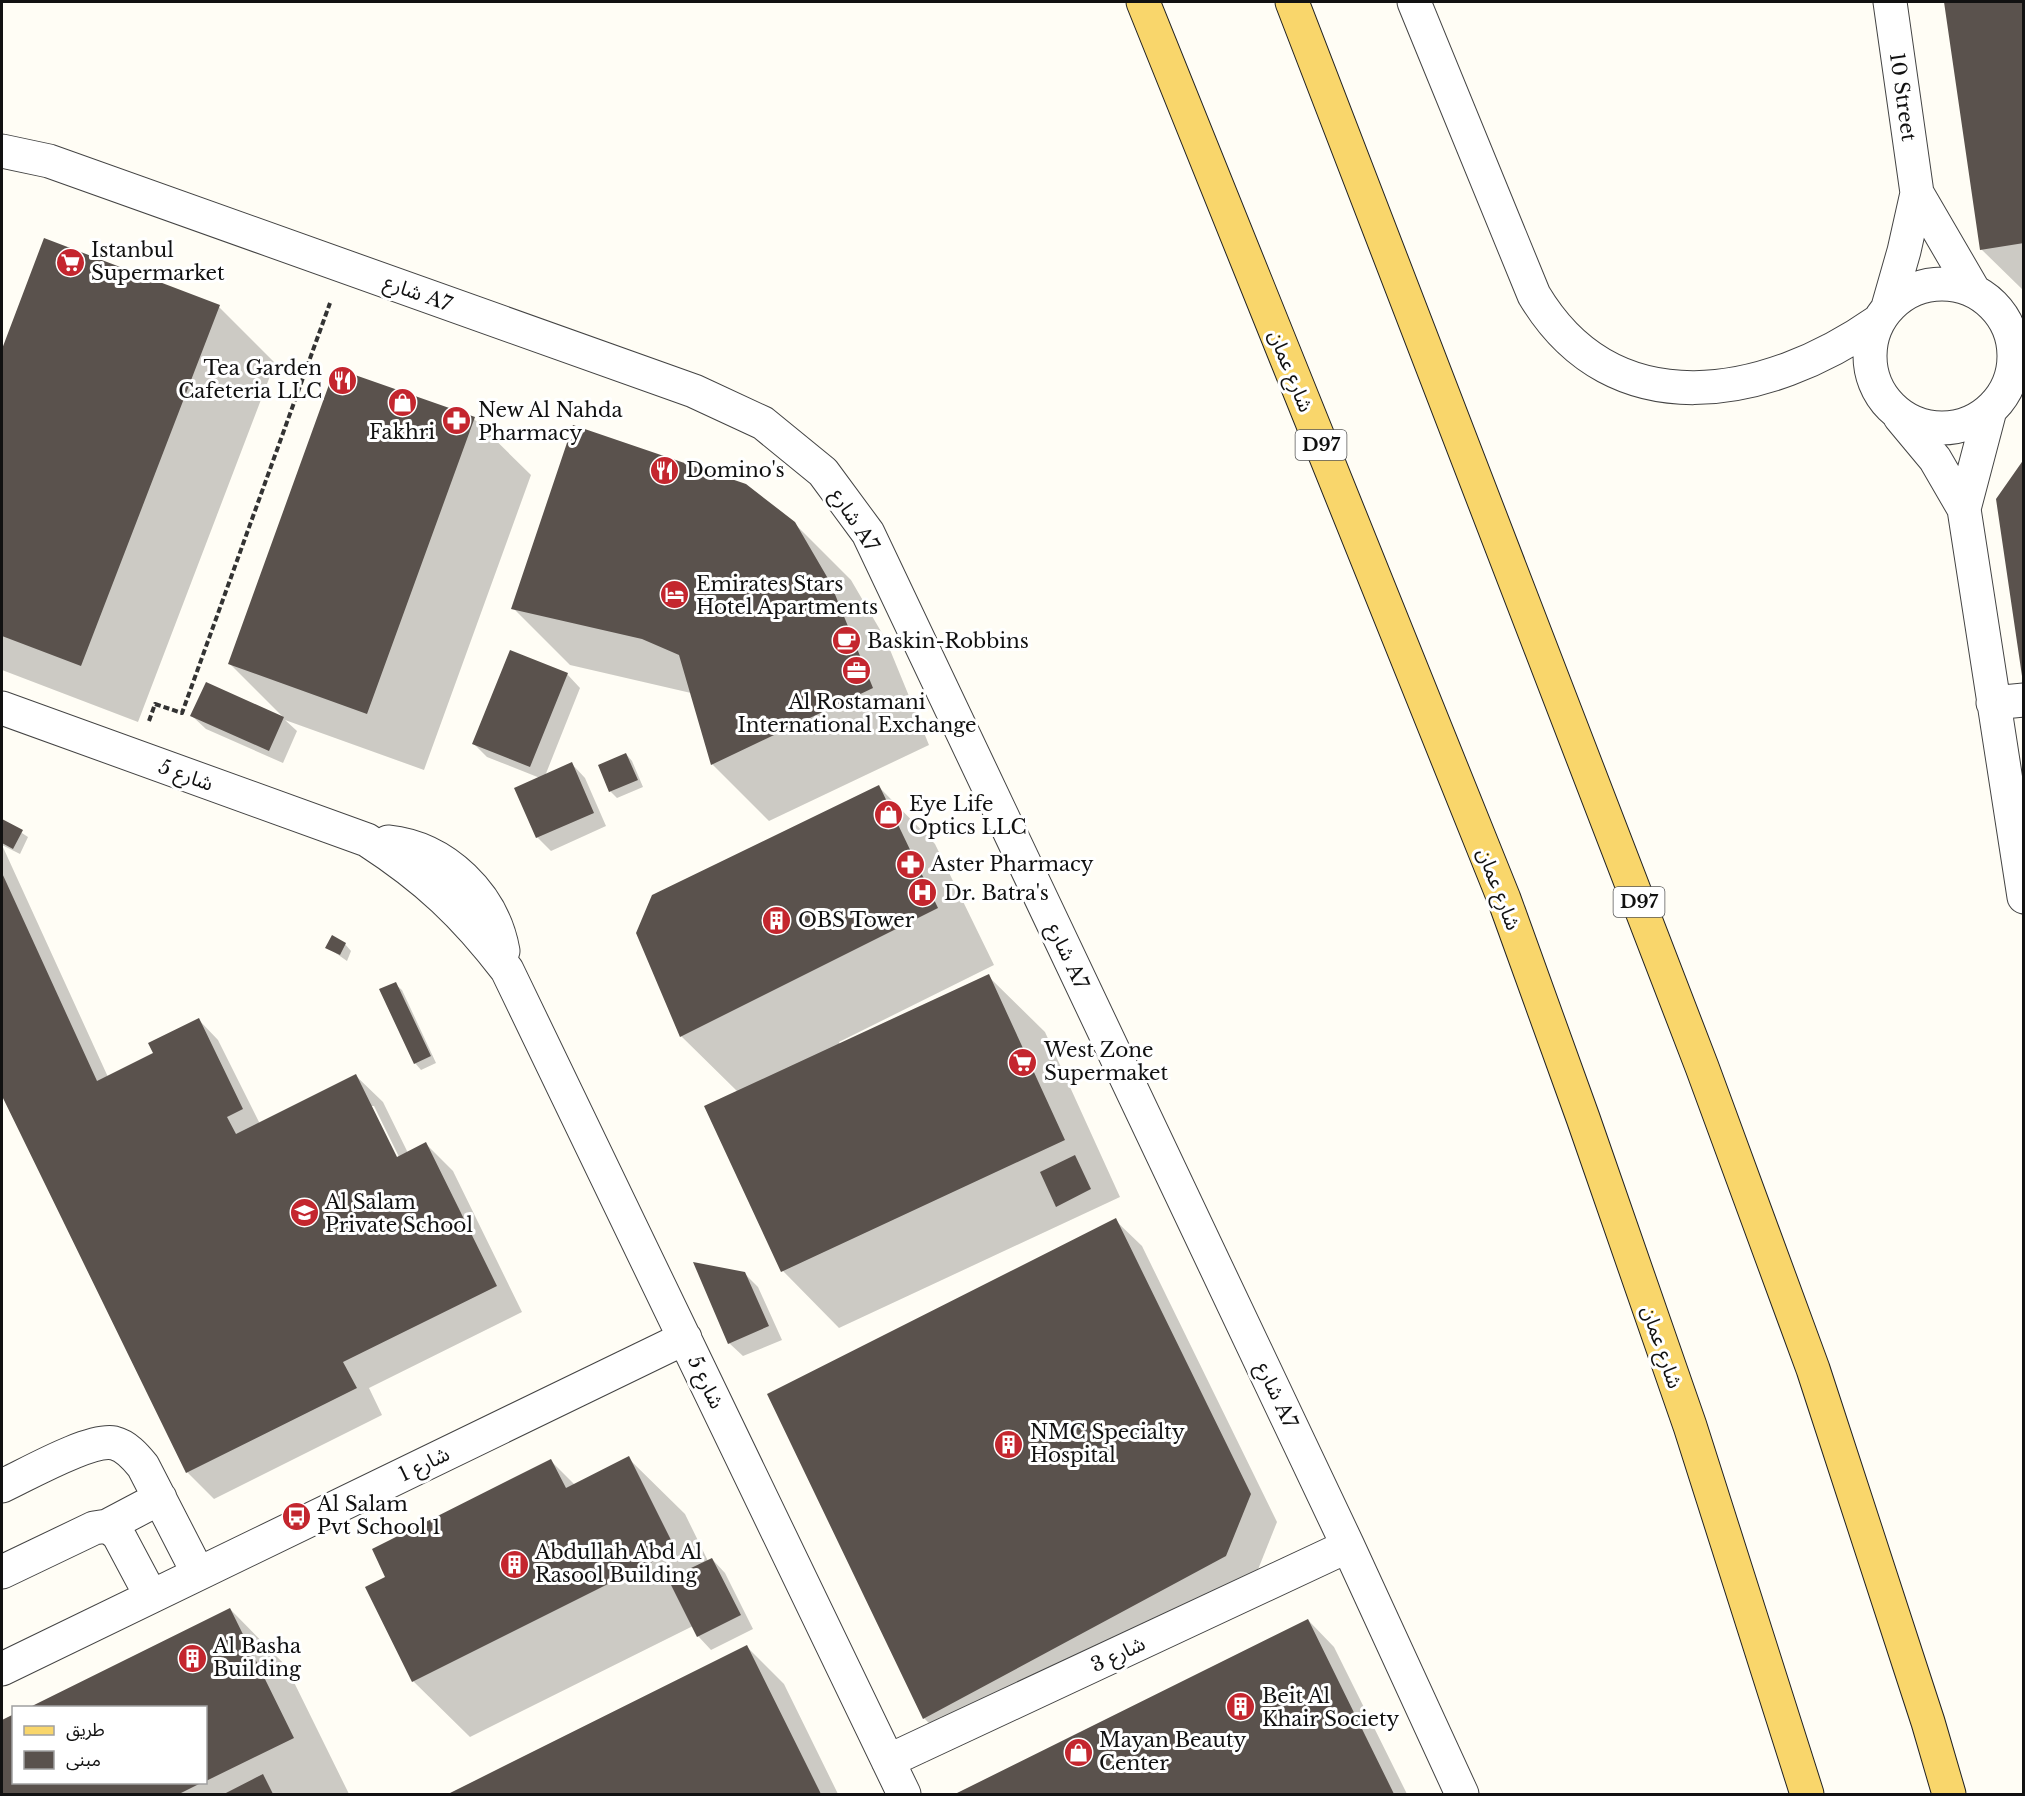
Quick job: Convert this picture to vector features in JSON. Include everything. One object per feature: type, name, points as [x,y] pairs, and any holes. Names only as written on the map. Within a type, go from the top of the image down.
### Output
[{"type":"main road","name":"شارع عمان","points":[[1143,2],[1504,899],[1686,1415],[1807,1794]]},
{"type":"main road","name":"D97","points":[[1294,6],[1751,1201],[1812,1369],[1928,1722],[1949,1794]]},
{"type":"street","points":[[1414,2],[1534,296],[1548,319],[1566,340],[1587,357],[1611,371],[1647,383],[1693,387],[1732,384],[1771,376],[1809,363],[1845,345],[1919,287],[1938,283],[1957,285],[2024,312]]},
{"type":"street","name":"10 Street","points":[[1890,2],[1917,193]]},
{"type":"street","name":"شارع A7","points":[[2,152],[48,161],[694,391],[763,423],[823,472],[868,533],[1348,1546],[1462,1794]]},
{"type":"street","points":[[1917,193],[1904,251],[1871,342],[1869,363],[1874,383],[1884,401],[1935,459],[1964,509],[2008,701],[2024,897]]},
{"type":"street","points":[[1917,193],[1982,297],[2001,314],[2013,343],[2012,374],[2007,391],[1964,509]]},
{"type":"street","points":[[1899,416],[1916,425],[1936,429],[1955,428],[1974,421],[2007,391]]},
{"type":"street","name":"شارع 5","points":[[3,710],[367,840],[402,844],[435,856],[463,877],[486,904],[501,936],[507,970],[904,1794]]},
{"type":"street","name":"شارع 1","points":[[2,1669],[685,1338]]},
{"type":"street","points":[[2,1486],[95,1443],[114,1443],[131,1452],[143,1466],[198,1573]]},
{"type":"street","points":[[2,1572],[94,1528],[107,1526],[160,1498]]},
{"type":"street","points":[[107,1526],[118,1534],[151,1596]]},
{"type":"street","name":"شارع 3","points":[[888,1761],[1348,1546]]},
{"type":"path","points":[[136,757],[156,704],[182,713],[344,266]]},
{"type":"building","points":[[1944,2],[2024,2],[2024,243],[1980,250]]},
{"type":"building","points":[[44,238],[220,305],[81,666],[2,636],[2,349]]},
{"type":"building","points":[[335,368],[475,417],[367,714],[228,664]]},
{"type":"building","name":"Emirates Stars Hotel Apartments","points":[[573,425],[746,484],[795,522],[830,582],[873,688],[711,765],[679,655],[642,639],[511,609]]},
{"type":"building","points":[[2024,459],[2024,676],[2022,676],[1996,499]]},
{"type":"building","points":[[510,650],[568,673],[530,767],[472,744]]},
{"type":"building","points":[[206,682],[284,717],[269,751],[190,716]]},
{"type":"building","points":[[626,753],[638,780],[609,792],[598,765]]},
{"type":"building","points":[[572,762],[594,813],[536,838],[514,788]]},
{"type":"building","name":"OBS Tower","points":[[879,785],[938,908],[680,1037],[636,933],[652,895]]},
{"type":"building","points":[[2,819],[23,830],[13,849],[2,843]]},
{"type":"building","points":[[2,873],[97,1081],[153,1053],[148,1043],[199,1018],[243,1109],[227,1117],[236,1134],[356,1074],[397,1157],[426,1142],[497,1286],[343,1362],[357,1388],[186,1473],[2,1096]]},
{"type":"building","points":[[332,935],[346,943],[340,955],[325,948]]},
{"type":"building","points":[[989,974],[1065,1140],[781,1272],[704,1106]]},
{"type":"building","points":[[396,982],[431,1056],[414,1064],[379,989]]},
{"type":"building","points":[[1075,1155],[1091,1189],[1056,1207],[1040,1172]]},
{"type":"building","name":"NMC Specialty Hospital","points":[[1116,1218],[1251,1494],[1226,1556],[923,1719],[767,1394]]},
{"type":"building","points":[[693,1262],[745,1272],[769,1326],[728,1344]]},
{"type":"building","name":"Abdullah Abd Al Rasool Building","points":[[629,1456],[676,1550],[412,1682],[365,1587],[385,1577],[372,1549],[551,1459],[566,1488]]},
{"type":"building","points":[[712,1558],[741,1615],[697,1637],[668,1579]]},
{"type":"building","name":"Al Basha Building","points":[[230,1608],[294,1738],[207,1781],[207,1706],[32,1706]]},
{"type":"building","name":"Beit Al Khair Society","points":[[1308,1619],[1394,1794],[955,1794]]},
{"type":"building","points":[[747,1645],[821,1794],[448,1794]]},
{"type":"building","points":[[12,1715],[12,1784],[199,1784],[179,1794],[2,1794],[2,1720]]},
{"type":"building","points":[[263,1774],[273,1794],[224,1794]]},
{"type":"place","name":"Istanbul Supermarket","points":[[70,262]]},
{"type":"place","name":"Tea Garden Cafeteria LLC","points":[[343,380]]},
{"type":"place","name":"Fakhri","points":[[402,402]]},
{"type":"place","name":"New Al Nahda Pharmacy","points":[[457,421]]},
{"type":"place","name":"Domino's","points":[[665,470]]},
{"type":"place","name":"Emirates Stars Hotel Apartments","points":[[675,595]]},
{"type":"place","name":"Baskin-Robbins","points":[[846,641]]},
{"type":"place","name":"Al Rostamani International Exchange","points":[[857,671]]},
{"type":"place","name":"Eye Life Optics LLC","points":[[888,815]]},
{"type":"place","name":"Aster Pharmacy","points":[[910,864]]},
{"type":"place","name":"Dr. Batra's","points":[[923,893]]},
{"type":"place","name":"OBS Tower","points":[[777,920]]},
{"type":"place","name":"West Zone Supermaket","points":[[1023,1062]]},
{"type":"place","name":"Al Salam Private School","points":[[304,1213]]},
{"type":"place","name":"NMC Specialty Hospital","points":[[1009,1444]]},
{"type":"place","name":"Al Salam Pvt School 1","points":[[296,1516]]},
{"type":"place","name":"Abdullah Abd Al Rasool Building","points":[[514,1564]]},
{"type":"place","name":"Al Basha Building","points":[[192,1658]]},
{"type":"place","name":"Beit Al Khair Society","points":[[1241,1707]]},
{"type":"place","name":"Mayan Beauty Center","points":[[1078,1752]]}]
